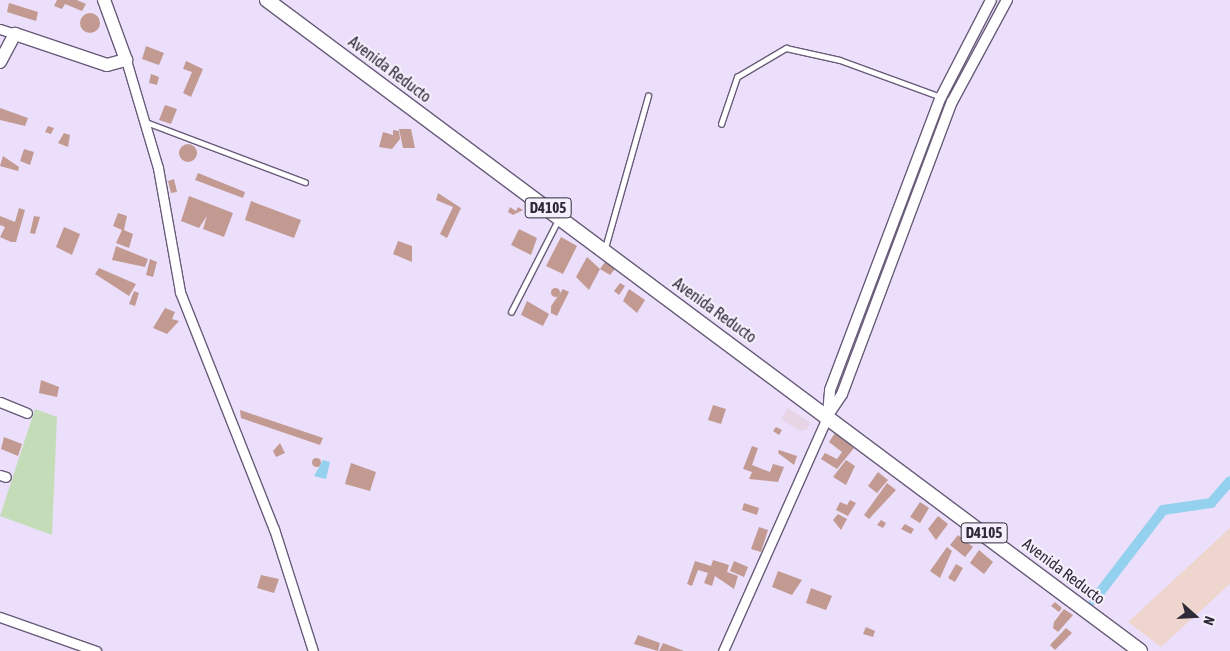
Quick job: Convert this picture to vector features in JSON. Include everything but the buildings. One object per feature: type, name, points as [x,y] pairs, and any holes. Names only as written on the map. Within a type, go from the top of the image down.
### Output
[{"type":"main road","points":[[0,62],[15,34],[107,64],[126,60],[104,0]]},
{"type":"main road","name":"Avenida Reducto","points":[[267,0],[828,415],[1140,651]]},
{"type":"street","points":[[828,415],[830,390],[941,97],[991,0]]},
{"type":"street","points":[[723,651],[828,415],[842,394],[952,102],[1007,0]]},
{"type":"street","points":[[0,29],[15,34]]},
{"type":"street","points":[[126,60],[158,168],[180,292],[274,529],[313,651]]},
{"type":"street","points":[[941,97],[952,102]]},
{"type":"street","points":[[896,217],[907,220]]},
{"type":"street","points":[[0,402],[27,412]]},
{"type":"street","points":[[0,617],[96,651]]},
{"type":"lane","points":[[721,124],[736,77],[786,48],[840,60],[941,97]]},
{"type":"lane","points":[[604,250],[648,96]]},
{"type":"lane","points":[[144,122],[305,182]]},
{"type":"lane","points":[[511,312],[560,216]]},
{"type":"shaded area","points":[[788,408],[811,423],[806,430],[800,431],[781,419]]},
{"type":"shaded area","points":[[1230,528],[1230,584],[1161,647],[1128,622]]},
{"type":"green space","points":[[35,409],[57,417],[52,535],[0,516]]},
{"type":"water","points":[[323,460],[330,462],[326,479],[314,476]]},
{"type":"waterway","points":[[1094,600],[1163,510],[1211,503],[1230,481]]}]
